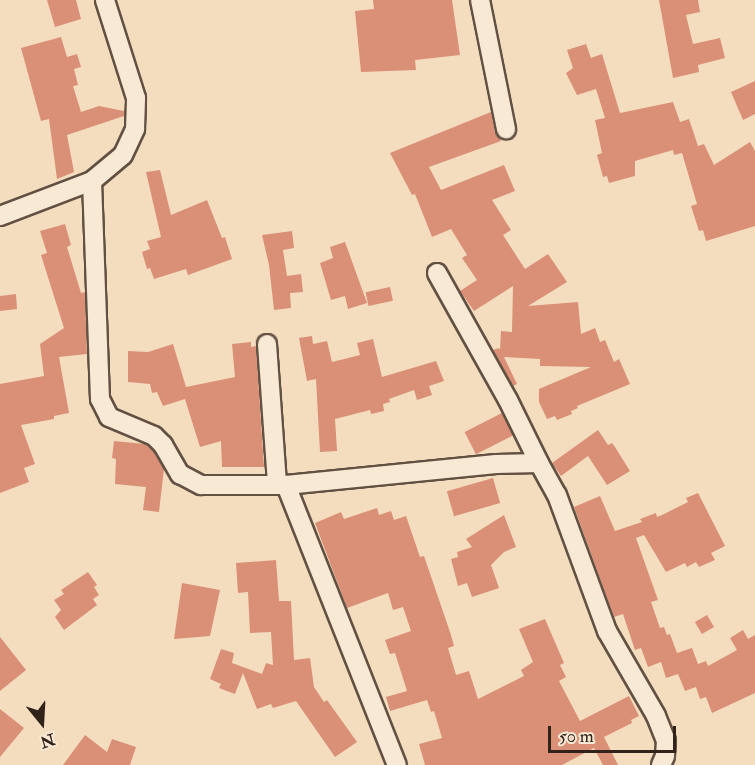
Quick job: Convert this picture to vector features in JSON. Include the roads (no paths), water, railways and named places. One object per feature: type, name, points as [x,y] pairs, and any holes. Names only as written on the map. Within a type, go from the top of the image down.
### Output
[{"type":"street","points":[[0,216],[92,181],[123,155],[135,129],[136,98],[105,0]]},
{"type":"street","points":[[480,0],[506,129]]},
{"type":"street","points":[[92,181],[100,399],[103,410],[120,424],[154,436],[163,445],[184,479],[201,485],[281,485],[496,464],[539,463]]},
{"type":"street","points":[[437,273],[508,400],[557,495],[582,569],[607,631],[656,716],[666,741],[665,756],[661,765]]},
{"type":"street","points":[[267,344],[281,485],[397,765]]}]
